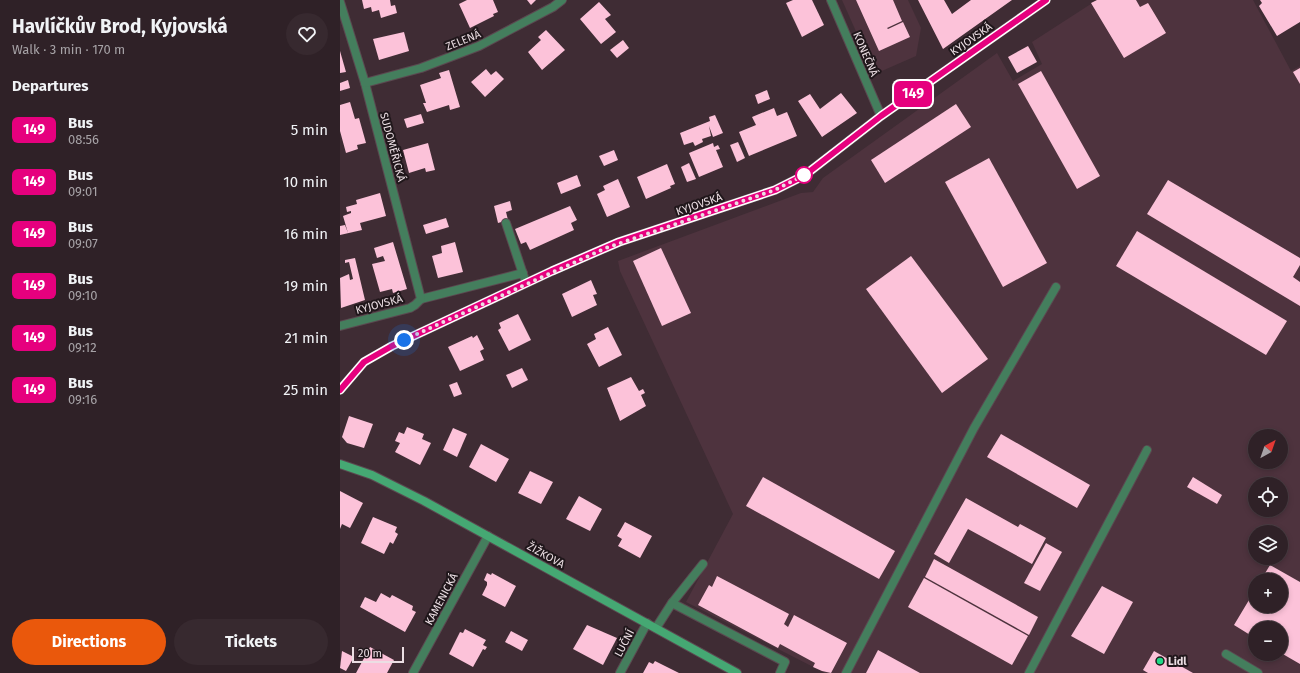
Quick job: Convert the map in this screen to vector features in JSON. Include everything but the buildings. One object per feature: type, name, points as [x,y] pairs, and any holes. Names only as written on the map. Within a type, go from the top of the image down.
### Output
[{"type":"main road","name":"ŽIŽKOVA","points":[[340,464],[372,475],[396,486],[737,673]]},
{"type":"street","name":"ZELENÁ","points":[[364,83],[421,68],[479,46],[553,7],[562,0]]},
{"type":"street","name":"KONEČNÁ","points":[[831,0],[881,116]]},
{"type":"street","name":"KYJOVSKÁ","points":[[340,390],[359,367],[382,351],[526,284],[619,242],[786,185],[805,175],[881,116],[1046,0]]},
{"type":"street","name":"SUDOMĚŘICKÁ","points":[[340,2],[364,83],[421,299]]},
{"type":"street","points":[[506,223],[526,284]]},
{"type":"street","name":"KYJOVSKÁ","points":[[340,326],[410,308],[415,306],[421,299],[523,273]]},
{"type":"street","points":[[846,673],[974,428],[1056,287]]},
{"type":"street","points":[[1029,673],[1147,450]]},
{"type":"street","name":"KAMENICKÁ","points":[[413,673],[488,536]]},
{"type":"street","points":[[656,628],[672,603],[703,564]]},
{"type":"street","points":[[672,603],[785,662],[780,673]]},
{"type":"street","name":"LUČNÍ","points":[[620,673],[647,623]]},
{"type":"street","points":[[1226,654],[1258,673]]},
{"type":"shaded area","points":[[842,0],[908,0],[921,28],[916,56],[875,74]]},
{"type":"shaded area","points":[[1097,0],[1253,0],[1291,71],[1300,66],[1300,673],[825,673],[686,602],[733,514],[620,271],[618,261],[801,193],[813,192],[823,178],[997,53],[1013,81],[1042,64],[1032,42]]},
{"type":"bus line","name":"149","points":[[340,390],[364,362],[377,354],[416,334],[552,271],[619,242],[775,190],[796,180],[805,175],[881,116],[1046,0]]},
{"type":"place","name":"Lidl","points":[[1160,661]]},
{"type":"route","points":[[404,340],[552,271],[619,242],[775,190],[804,175]]}]
